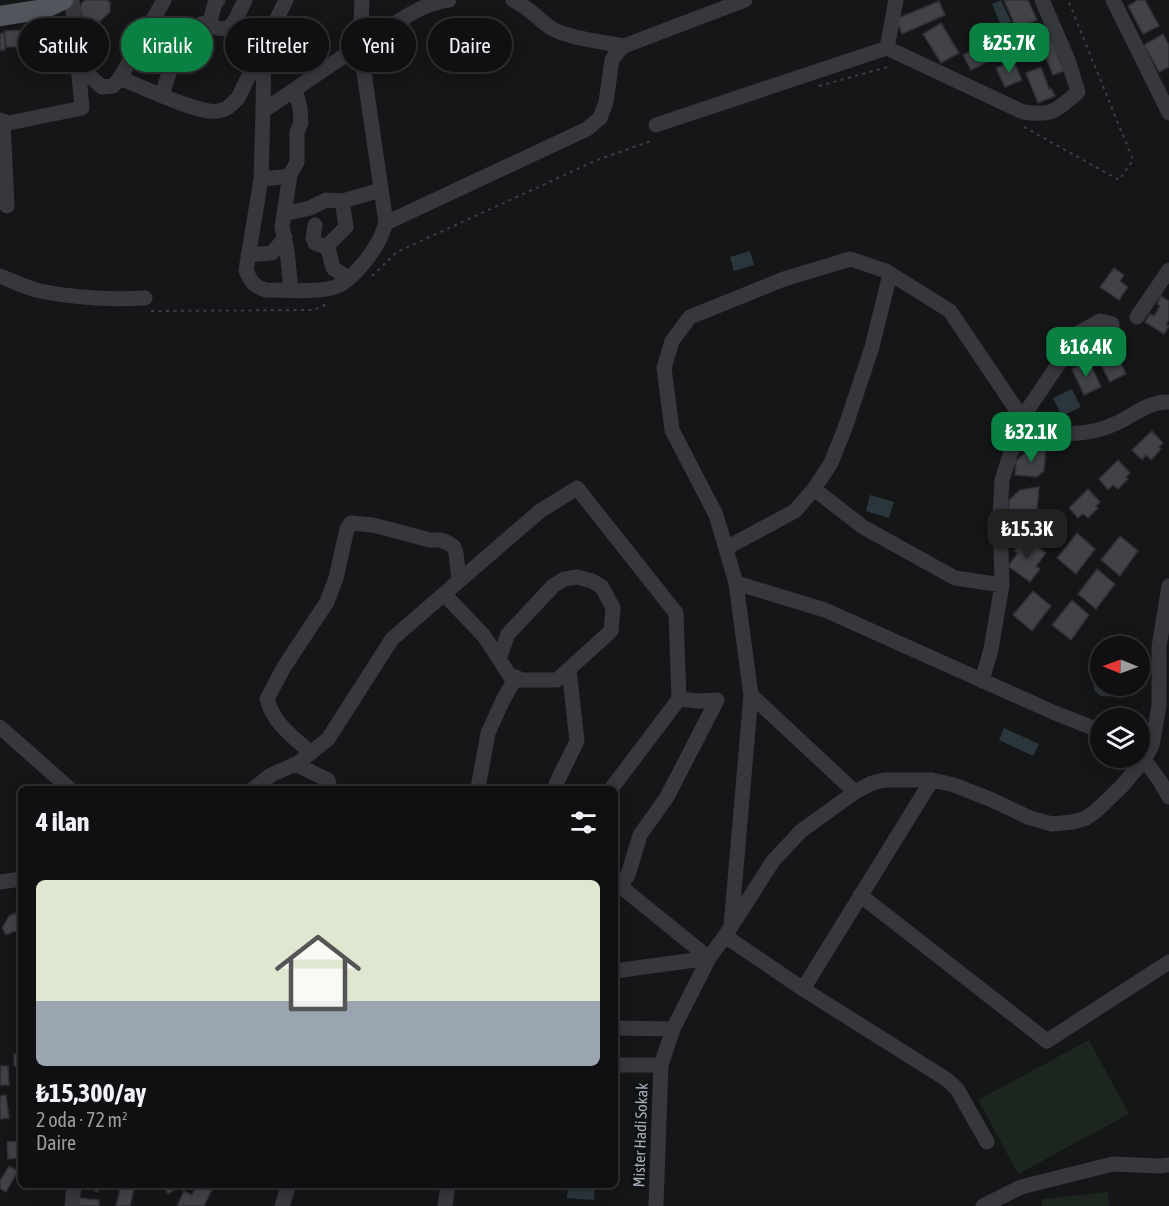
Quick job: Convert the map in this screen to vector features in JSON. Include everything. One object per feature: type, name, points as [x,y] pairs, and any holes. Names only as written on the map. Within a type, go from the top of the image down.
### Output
[{"type":"main road","points":[[0,16],[44,9],[63,0]]},
{"type":"street","points":[[72,0],[74,18]]},
{"type":"street","points":[[85,72],[102,87],[112,86],[120,78],[164,0]]},
{"type":"street","points":[[211,18],[218,0]]},
{"type":"street","points":[[213,27],[227,29],[233,24],[245,0]]},
{"type":"street","points":[[278,18],[286,0]]},
{"type":"street","points":[[361,18],[362,0]]},
{"type":"street","points":[[404,18],[419,9],[449,0]]},
{"type":"street","points":[[513,0],[552,29],[565,34],[624,46]]},
{"type":"street","points":[[386,223],[587,129],[600,118],[606,102],[612,60],[624,46],[746,0]]},
{"type":"street","points":[[887,48],[896,0]]},
{"type":"street","points":[[658,131],[887,48],[1023,112],[1039,114],[1055,111],[1078,92],[1068,60],[1042,0]]},
{"type":"street","points":[[1113,0],[1169,113]]},
{"type":"street","points":[[263,111],[341,58]]},
{"type":"street","points":[[8,206],[1,121],[9,123],[82,108],[79,72]]},
{"type":"street","points":[[162,95],[170,72]]},
{"type":"street","points":[[120,78],[202,111],[218,112],[238,98],[251,72]]},
{"type":"street","points":[[264,72],[261,179],[246,270],[250,281],[266,290],[322,290],[337,286],[366,260],[378,243],[386,223],[364,72]]},
{"type":"street","points":[[291,290],[282,227],[290,175],[297,162],[297,132],[301,123],[300,108],[294,89]]},
{"type":"street","points":[[261,179],[290,175]]},
{"type":"street","points":[[284,214],[310,208],[326,200],[342,201],[381,190]]},
{"type":"street","points":[[326,247],[346,226],[342,201]]},
{"type":"street","points":[[315,225],[313,238],[315,243],[328,248],[333,268],[348,278]]},
{"type":"street","points":[[248,255],[272,253],[285,238]]},
{"type":"street","points":[[987,1142],[957,1089],[946,1079],[803,989],[728,931],[751,695],[736,583],[716,515],[672,430],[664,368],[672,341],[690,316],[784,279],[850,260],[890,274],[950,311],[1022,418],[1029,424],[1051,432],[1091,432],[1117,423],[1152,404],[1169,402]]},
{"type":"street","points":[[1137,317],[1169,270]]},
{"type":"street","points":[[726,548],[795,511],[814,489],[831,463],[872,347],[890,274]]},
{"type":"street","points":[[0,276],[39,291],[146,304]]},
{"type":"street","points":[[982,681],[1002,585],[1000,516],[1002,480],[1022,418],[1070,347]]},
{"type":"street","points":[[257,786],[271,775],[298,763],[328,739],[392,639],[540,511],[577,488],[676,613],[679,699],[613,786]]},
{"type":"street","points":[[814,489],[863,527],[955,578],[1002,585]]},
{"type":"street","points":[[311,753],[274,717],[267,699],[284,667],[327,602],[336,578],[347,529],[351,523],[373,525],[448,543],[454,547],[456,553],[459,582]]},
{"type":"street","points":[[444,594],[484,636],[499,660],[512,679],[516,677],[520,680],[557,680],[611,631],[613,608],[602,586],[577,577],[564,579],[553,586],[508,634],[499,660]]},
{"type":"street","points":[[736,583],[825,610],[1090,727]]},
{"type":"street","points":[[1150,748],[1159,706],[1169,586]]},
{"type":"street","points":[[556,784],[577,741],[569,669]]},
{"type":"street","points":[[478,786],[488,733],[516,677]]},
{"type":"street","points":[[751,695],[855,792]]},
{"type":"street","points":[[618,883],[628,874],[640,836],[666,797],[717,700],[679,699]]},
{"type":"street","points":[[0,727],[57,783]]},
{"type":"street","points":[[273,786],[288,767],[299,766],[328,780],[329,786]]},
{"type":"street","name":"Mister Hadi Sokak","points":[[656,1206],[661,1065],[673,1029],[709,958],[773,861],[801,831],[855,792],[872,783],[884,780],[932,780],[954,785],[1039,821],[1052,824],[1072,822],[1086,818],[1096,811],[1121,787],[1134,768]]},
{"type":"street","points":[[1150,768],[1169,797]]},
{"type":"street","points":[[803,989],[932,780]]},
{"type":"street","points":[[0,882],[18,879]]},
{"type":"street","points":[[618,885],[709,958]]},
{"type":"street","points":[[860,895],[1047,1041],[1169,962]]},
{"type":"street","points":[[618,971],[709,958]]},
{"type":"street","points":[[618,1028],[673,1029]]},
{"type":"street","points":[[618,1065],[661,1065]]},
{"type":"street","points":[[983,1206],[1021,1187],[1113,1164],[1169,1165]]},
{"type":"street","points":[[72,1206],[74,1188]]},
{"type":"street","points":[[282,1206],[288,1188]]},
{"type":"street","points":[[445,1206],[448,1188]]},
{"type":"path","points":[[1018,124],[1119,180],[1133,160],[1068,0]]},
{"type":"path","points":[[813,88],[896,64]]},
{"type":"path","points":[[373,276],[397,252],[658,131]]},
{"type":"path","points":[[146,304],[314,310],[335,300]]},
{"type":"shaded area","points":[[1001,0],[1011,22],[1001,26],[992,4]]},
{"type":"shaded area","points":[[750,251],[754,265],[734,271],[730,257]]},
{"type":"shaded area","points":[[1072,389],[1081,407],[1062,416],[1053,398]]},
{"type":"shaded area","points":[[870,495],[894,502],[889,518],[866,511]]},
{"type":"shaded area","points":[[1004,728],[1039,744],[1033,756],[999,740]]},
{"type":"shaded area","points":[[1089,1040],[1129,1114],[1018,1174],[978,1100]]},
{"type":"shaded area","points":[[568,1188],[595,1188],[594,1200],[567,1198]]},
{"type":"shaded area","points":[[1108,1192],[1109,1206],[1042,1206],[1042,1199]]},
{"type":"building","points":[[85,0],[108,0],[110,12],[104,18],[81,18],[81,4]]},
{"type":"building","points":[[1004,0],[1028,0],[1037,20],[1016,28]]},
{"type":"building","points":[[1138,0],[1145,0],[1159,26],[1143,34],[1128,6]]},
{"type":"building","points":[[939,1],[945,15],[902,34],[896,19]]},
{"type":"building","points":[[941,23],[959,53],[941,63],[923,34]]},
{"type":"building","points":[[18,30],[18,47],[6,47],[5,31]]},
{"type":"building","points":[[1006,32],[1014,50],[999,56],[991,38]]},
{"type":"building","points":[[4,33],[5,50],[0,50],[0,34]]},
{"type":"building","points":[[1163,34],[1169,45],[1169,67],[1159,72],[1144,45]]},
{"type":"building","points":[[1050,36],[1064,71],[1053,75],[1039,40]]},
{"type":"building","points":[[986,43],[994,59],[971,70],[963,55]]},
{"type":"building","points":[[1013,60],[1022,80],[1005,87],[996,68]]},
{"type":"building","points":[[1041,67],[1049,89],[1051,88],[1055,96],[1038,103],[1026,73]]},
{"type":"building","points":[[1114,268],[1124,275],[1120,281],[1128,287],[1119,300],[1100,287]]},
{"type":"building","points":[[1161,296],[1169,301],[1169,320],[1166,324],[1169,326],[1164,334],[1145,322],[1150,314],[1154,316],[1160,306],[1157,304]]},
{"type":"building","points":[[1115,351],[1126,374],[1110,382],[1098,359]]},
{"type":"building","points":[[1089,361],[1101,387],[1084,395],[1072,369]]},
{"type":"building","points":[[1152,431],[1163,443],[1159,447],[1161,449],[1151,460],[1146,455],[1142,460],[1132,450]]},
{"type":"building","points":[[1046,448],[1044,471],[1037,477],[1015,475],[1016,461],[1027,451]]},
{"type":"building","points":[[1118,460],[1130,473],[1126,477],[1128,479],[1118,489],[1113,485],[1108,490],[1099,479]]},
{"type":"building","points":[[1039,487],[1037,511],[1031,517],[1008,515],[1009,500],[1020,490]]},
{"type":"building","points":[[1088,489],[1100,502],[1096,506],[1098,508],[1088,518],[1083,514],[1078,518],[1069,508]]},
{"type":"building","points":[[1077,533],[1095,549],[1076,574],[1057,558]]},
{"type":"building","points":[[1120,536],[1138,551],[1120,576],[1101,560]]},
{"type":"building","points":[[1024,537],[1046,553],[1036,566],[1040,569],[1030,582],[1008,566],[1018,553],[1014,551]]},
{"type":"building","points":[[1097,569],[1115,584],[1096,609],[1078,594]]},
{"type":"building","points":[[1033,591],[1051,606],[1032,631],[1013,615]]},
{"type":"building","points":[[1072,600],[1089,615],[1071,640],[1052,625]]},
{"type":"building","points":[[15,913],[18,919],[18,932],[14,931],[6,935],[2,928],[9,916]]},
{"type":"building","points":[[14,1054],[18,1054],[18,1066],[14,1066]]},
{"type":"building","points":[[1,1066],[8,1066],[9,1085],[0,1085]]},
{"type":"building","points":[[6,1095],[9,1118],[0,1119],[0,1096]]},
{"type":"building","points":[[18,1141],[18,1158],[8,1159],[7,1142]]},
{"type":"building","points":[[9,1166],[18,1171],[6,1192],[0,1188],[0,1181]]},
{"type":"building","points":[[120,1188],[134,1188],[130,1206],[116,1206]]},
{"type":"building","points":[[164,1188],[177,1188],[168,1194]]},
{"type":"building","points":[[196,1188],[213,1188],[204,1206],[177,1206],[184,1191],[192,1195]]},
{"type":"building","points":[[78,1198],[99,1200],[99,1206],[77,1206]]}]
